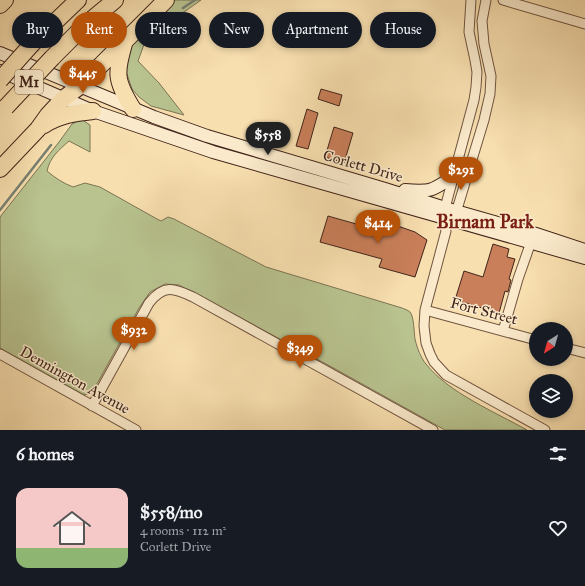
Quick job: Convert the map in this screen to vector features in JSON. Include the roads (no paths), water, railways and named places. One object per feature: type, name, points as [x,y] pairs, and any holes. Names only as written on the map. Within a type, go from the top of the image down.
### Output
[{"type":"highway","points":[[0,5],[5,0]]},
{"type":"highway","name":"M1","points":[[0,80],[32,44],[78,0]]},
{"type":"highway","name":"M1","points":[[3,111],[84,26],[115,0]]},
{"type":"highway","points":[[127,38],[166,0]]},
{"type":"highway","points":[[0,169],[38,129],[48,115],[80,86],[117,48]]},
{"type":"highway","points":[[123,48],[118,68],[118,77],[123,92],[134,108]]},
{"type":"highway","points":[[38,129],[55,118],[70,114],[93,111]]},
{"type":"main road","name":"Corlett Drive","points":[[0,53],[181,128],[385,189],[450,215],[585,258]]},
{"type":"main road","name":"Corlett Drive","points":[[0,71],[93,111],[212,152],[450,215],[536,234],[585,250]]},
{"type":"main road","points":[[385,189],[430,190],[436,188],[454,176]]},
{"type":"street","points":[[450,215],[454,176],[476,92],[476,66],[469,32],[471,0]]},
{"type":"street","points":[[486,0],[482,21],[484,44],[489,65],[491,84],[484,120],[450,215],[425,310],[426,343],[434,362],[446,374],[544,430]]},
{"type":"street","points":[[503,0],[585,24]]},
{"type":"street","points":[[503,331],[518,279],[532,242]]},
{"type":"street","points":[[92,406],[149,303],[160,292],[171,289],[177,290],[199,300],[433,430]]},
{"type":"street","name":"Fort Street","points":[[425,310],[529,338]]},
{"type":"street","points":[[573,350],[585,354]]},
{"type":"street","name":"Dennington Avenue","points":[[0,354],[136,430]]},
{"type":"waterway","points":[[183,8],[195,0]]},
{"type":"waterway","points":[[0,210],[51,145]]},
{"type":"district","name":"Birnam Park","points":[[485,221]]}]
